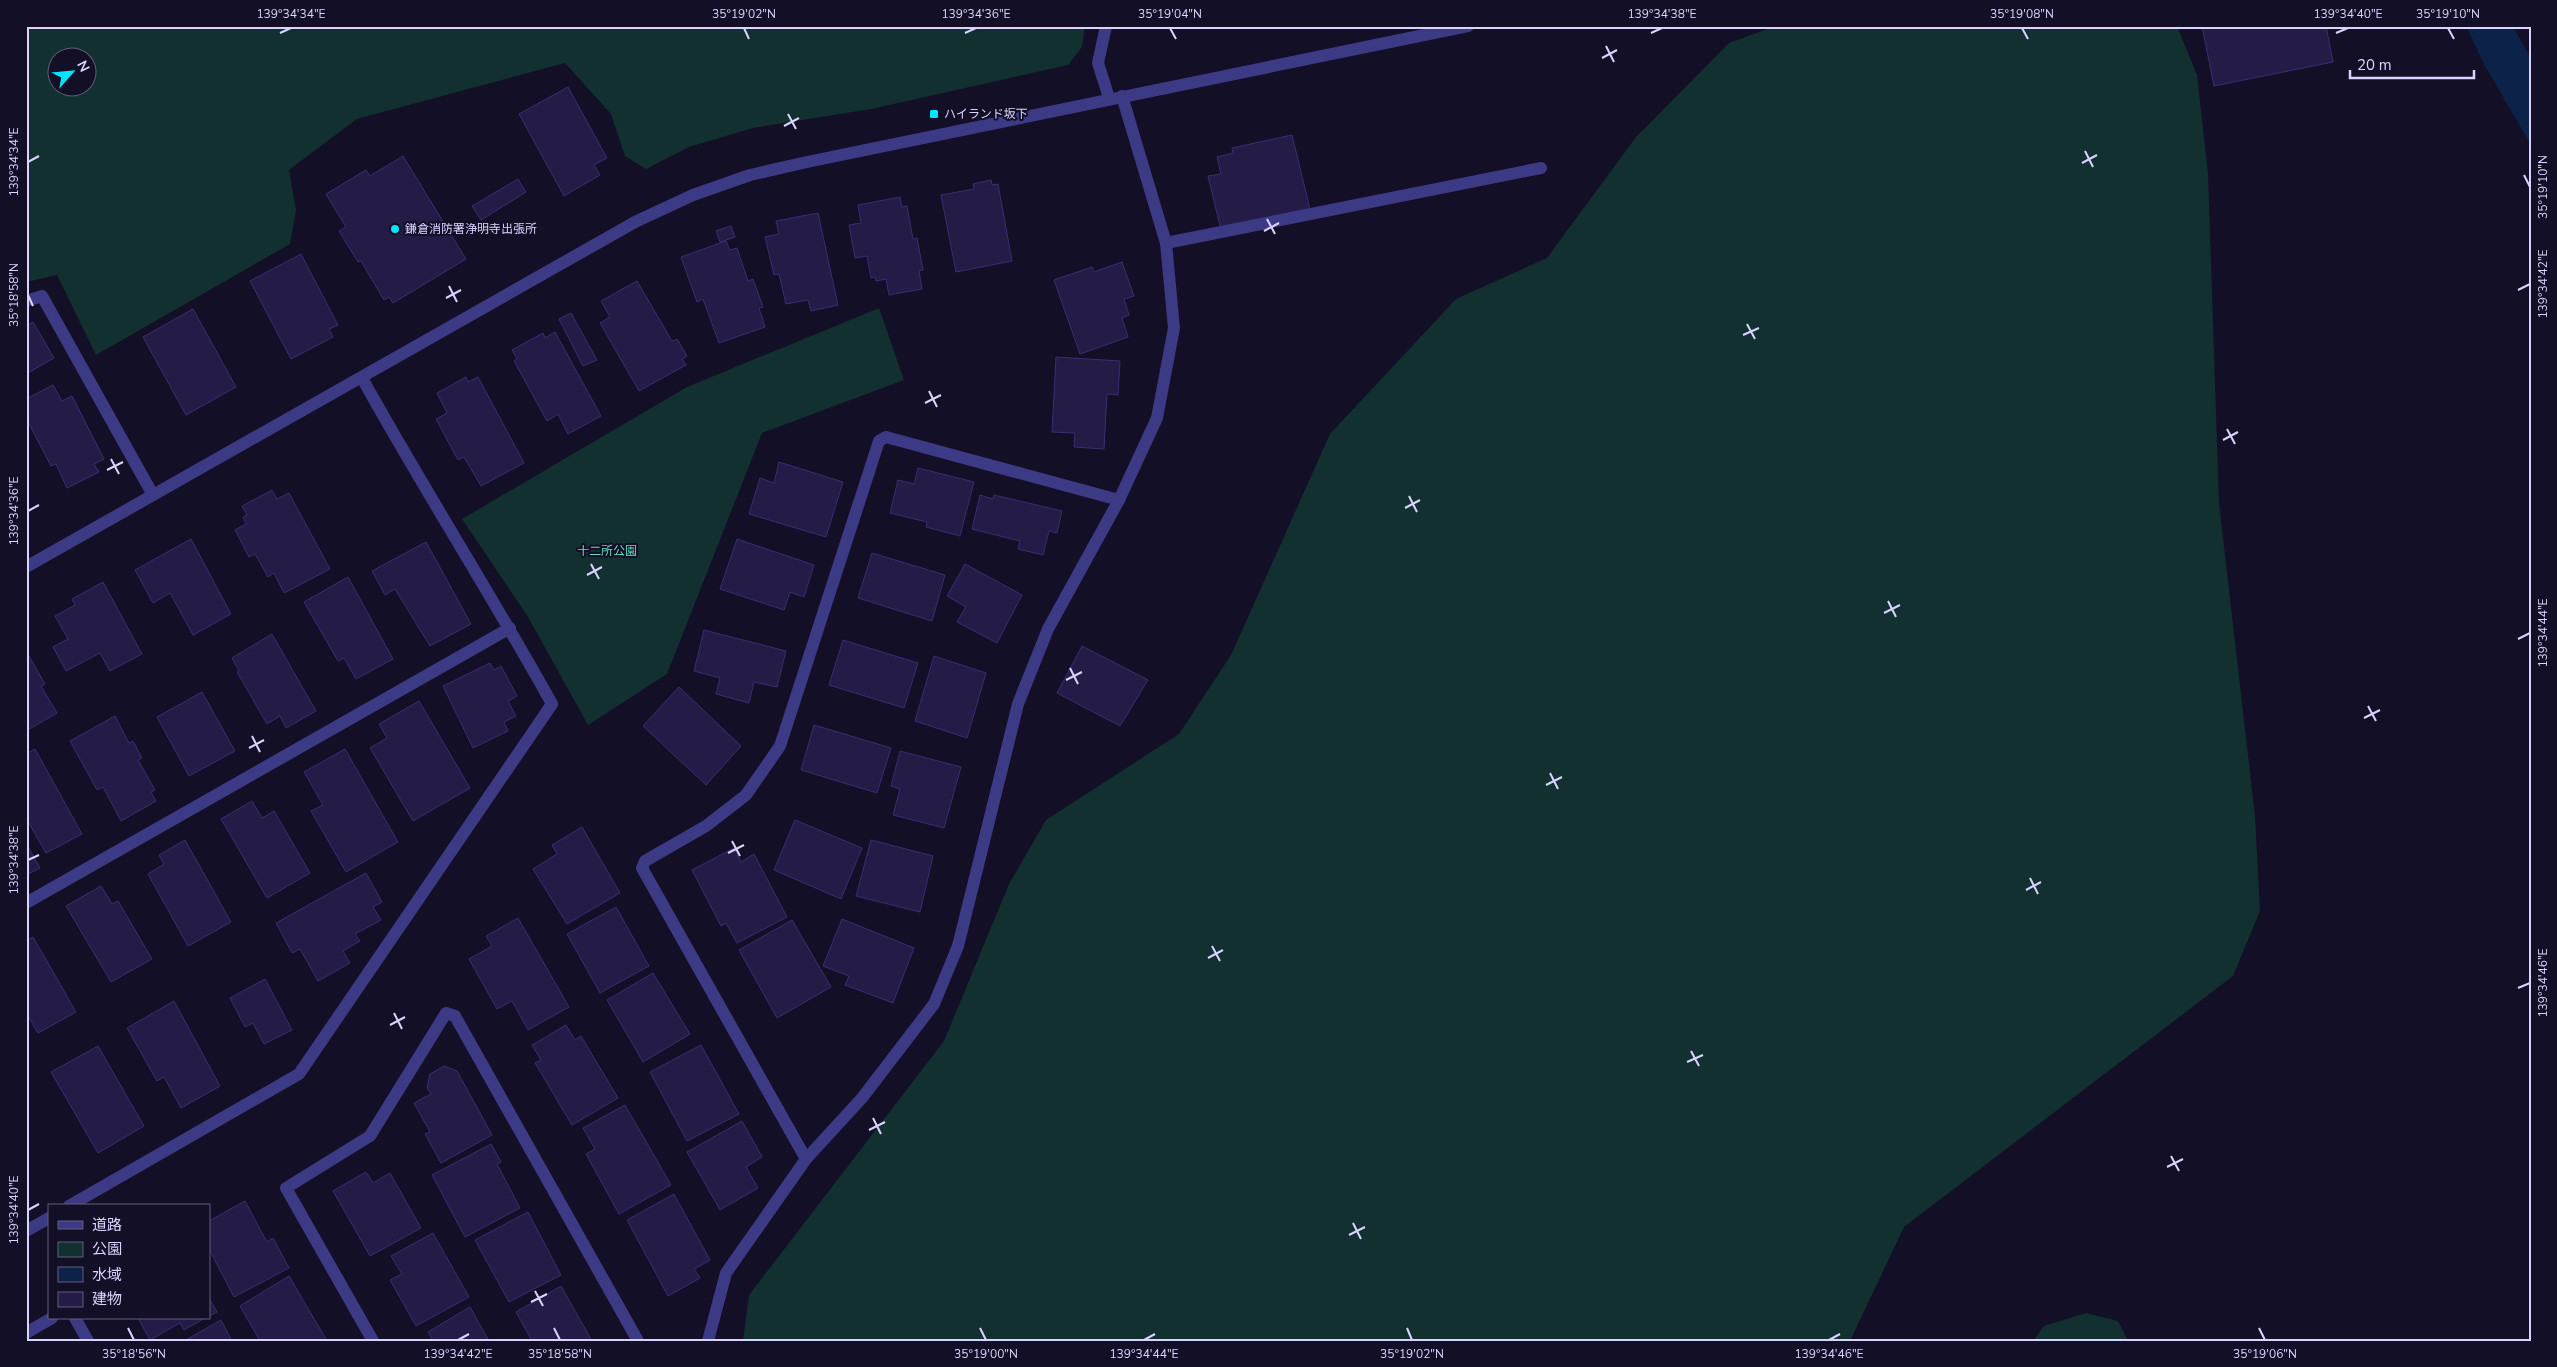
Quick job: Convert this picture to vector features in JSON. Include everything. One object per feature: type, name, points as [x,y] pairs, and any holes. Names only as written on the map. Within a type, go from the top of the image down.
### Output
[{"type":"street","points":[[708,1341],[726,1273],[806,1159],[862,1098],[934,1004],[958,946],[1018,704],[1048,630],[1119,500],[1158,418],[1174,328],[1166,243],[1116,97],[1098,62],[1106,26]]},
{"type":"street","points":[[26,567],[618,231],[693,195],[750,175],[807,162],[1468,26]]},
{"type":"street","points":[[1166,243],[1541,168]]},
{"type":"street","points":[[26,301],[42,296],[153,495]]},
{"type":"street","points":[[73,1204],[299,1074],[552,704],[510,628],[429,495],[362,378]]},
{"type":"street","points":[[806,1159],[642,868],[644,861],[706,826],[746,794],[780,746],[879,441],[886,437],[1119,500]]},
{"type":"street","points":[[26,903],[510,628]]},
{"type":"street","points":[[373,1341],[286,1188],[370,1136],[446,1013],[455,1016],[638,1341]]},
{"type":"street","points":[[26,1231],[48,1219]]},
{"type":"street","points":[[26,1333],[49,1320]]},
{"type":"street","points":[[76,1320],[88,1341]]},
{"type":"green space","points":[[26,26],[1085,26],[1082,47],[1068,65],[871,109],[753,128],[689,147],[646,169],[625,156],[611,114],[565,63],[357,119],[289,170],[296,210],[290,244],[96,355],[57,275],[26,282]]},
{"type":"green space","points":[[1776,26],[2177,26],[2197,75],[2208,174],[2219,503],[2255,816],[2260,911],[2233,976],[1904,1227],[1850,1341],[743,1341],[749,1295],[944,1041],[1009,884],[1046,820],[1179,734],[1231,655],[1330,434],[1456,299],[1547,258],[1636,137],[1729,43]]},
{"type":"green space","name":"十二所公園","points":[[879,308],[904,380],[762,433],[667,674],[588,725],[528,617],[462,519],[687,387]]},
{"type":"green space","points":[[2086,1313],[2118,1321],[2128,1341],[2033,1341],[2044,1326]]},
{"type":"water","points":[[2466,26],[2513,26],[2531,59],[2531,145],[2484,64]]},
{"type":"building","points":[[2202,26],[2326,26],[2333,62],[2214,86]]},
{"type":"building","points":[[568,87],[607,158],[594,165],[600,175],[564,196],[519,114]]},
{"type":"building","points":[[1292,135],[1310,209],[1221,230],[1208,176],[1221,174],[1217,157],[1233,153],[1232,148]]},
{"type":"building","name":"鎌倉消防署浄明寺出張所","points":[[403,156],[466,259],[393,303],[389,297],[384,300],[361,261],[358,262],[339,231],[346,227],[326,194],[366,170],[370,176]]},
{"type":"building","points":[[518,179],[526,192],[481,220],[472,206]]},
{"type":"building","points":[[991,180],[992,185],[998,184],[1012,261],[956,272],[941,195],[974,189],[973,184]]},
{"type":"building","points":[[900,197],[902,207],[907,206],[913,239],[917,238],[923,270],[919,271],[922,289],[889,295],[886,279],[876,281],[875,277],[871,278],[867,256],[855,258],[849,225],[861,223],[858,205]]},
{"type":"building","points":[[818,213],[838,305],[811,311],[808,300],[786,304],[779,274],[774,275],[765,237],[779,234],[776,221]]},
{"type":"building","points":[[731,226],[735,237],[720,242],[716,231]]},
{"type":"building","points":[[726,241],[730,250],[737,248],[748,281],[753,279],[763,307],[759,308],[765,327],[719,343],[703,299],[697,302],[681,257]]},
{"type":"building","points":[[301,254],[338,325],[329,329],[333,337],[291,359],[250,281]]},
{"type":"building","points":[[1122,262],[1134,296],[1124,299],[1129,315],[1122,318],[1128,337],[1080,354],[1054,280],[1092,267],[1094,272]]},
{"type":"building","points":[[637,281],[672,341],[677,339],[687,356],[682,359],[686,365],[639,391],[600,323],[610,317],[601,301]]},
{"type":"building","points":[[193,309],[236,387],[186,415],[143,337]]},
{"type":"building","points":[[571,313],[597,360],[583,366],[559,319]]},
{"type":"building","points":[[33,322],[54,358],[26,374],[26,326]]},
{"type":"building","points":[[555,332],[601,416],[568,434],[558,414],[547,421],[514,361],[517,359],[512,350],[543,333],[545,338]]},
{"type":"building","points":[[1056,357],[1120,361],[1118,395],[1107,394],[1104,449],[1074,447],[1075,433],[1052,432]]},
{"type":"building","points":[[466,377],[468,382],[478,377],[524,463],[481,486],[464,457],[458,460],[436,419],[447,413],[437,393]]},
{"type":"building","points":[[53,385],[62,401],[72,396],[104,459],[94,464],[99,472],[67,488],[56,464],[51,466],[26,418],[26,399]]},
{"type":"building","points":[[779,462],[843,482],[826,537],[749,514],[760,478],[774,483]]},
{"type":"building","points":[[918,468],[974,482],[960,536],[926,527],[927,522],[890,513],[898,480],[914,484]]},
{"type":"building","points":[[272,490],[277,499],[289,493],[330,569],[284,593],[274,573],[268,577],[255,554],[249,557],[235,530],[246,524],[243,517],[247,515],[242,506]]},
{"type":"building","points":[[980,495],[993,499],[994,495],[1062,511],[1057,533],[1049,531],[1043,555],[1018,549],[1020,541],[972,529]]},
{"type":"building","points":[[191,539],[231,614],[193,635],[170,593],[153,603],[135,570]]},
{"type":"building","points":[[737,539],[814,565],[804,597],[790,592],[784,610],[720,589]]},
{"type":"building","points":[[426,542],[471,624],[430,646],[395,589],[385,595],[372,571]]},
{"type":"building","points":[[872,553],[945,575],[932,621],[858,598]]},
{"type":"building","points":[[965,564],[1022,595],[997,643],[957,622],[966,607],[947,596]]},
{"type":"building","points":[[348,577],[393,659],[356,679],[344,658],[338,661],[304,602]]},
{"type":"building","points":[[103,582],[142,654],[110,671],[100,653],[66,671],[53,647],[68,639],[55,616],[75,605],[72,599]]},
{"type":"building","points":[[704,630],[786,651],[777,687],[754,682],[749,703],[716,694],[720,678],[694,671]]},
{"type":"building","points":[[272,634],[316,711],[286,728],[280,716],[267,724],[237,672],[239,671],[232,658]]},
{"type":"building","points":[[843,640],[918,663],[904,708],[829,685]]},
{"type":"building","points":[[1082,646],[1148,680],[1120,726],[1057,693]]},
{"type":"building","points":[[26,651],[45,684],[41,686],[57,713],[26,731]]},
{"type":"building","points":[[934,656],[986,673],[967,738],[915,721]]},
{"type":"building","points":[[490,663],[494,670],[501,666],[517,696],[508,701],[516,716],[504,722],[508,731],[473,748],[443,686]]},
{"type":"building","points":[[679,687],[741,746],[706,785],[643,726]]},
{"type":"building","points":[[202,692],[235,751],[189,776],[157,717]]},
{"type":"building","points":[[419,701],[470,788],[413,821],[370,748],[387,738],[379,724]]},
{"type":"building","points":[[115,716],[129,743],[133,741],[142,758],[138,760],[155,790],[151,792],[156,801],[121,821],[103,787],[97,790],[70,741]]},
{"type":"building","points":[[814,725],[891,748],[877,793],[801,770]]},
{"type":"building","points":[[35,749],[82,834],[46,853],[26,818],[26,754]]},
{"type":"building","points":[[345,749],[398,842],[346,872],[311,811],[323,805],[304,772]]},
{"type":"building","points":[[900,751],[961,767],[944,828],[893,815],[900,789],[891,786]]},
{"type":"building","points":[[252,801],[262,818],[274,811],[310,873],[267,898],[221,819]]},
{"type":"building","points":[[795,820],[862,848],[841,899],[774,870]]},
{"type":"building","points":[[582,827],[620,893],[567,924],[533,869],[557,854],[552,845]]},
{"type":"building","points":[[185,840],[231,922],[188,946],[148,874],[164,864],[159,855]]},
{"type":"building","points":[[871,840],[933,856],[920,912],[856,896]]},
{"type":"building","points":[[26,843],[40,868],[26,875]]},
{"type":"building","points":[[734,848],[741,862],[754,854],[787,917],[737,943],[726,923],[721,926],[692,870]]},
{"type":"building","points":[[366,873],[382,902],[373,907],[381,920],[355,934],[360,941],[343,951],[350,963],[318,981],[300,949],[292,953],[276,923]]},
{"type":"building","points":[[101,886],[112,904],[118,901],[152,959],[111,982],[66,906]]},
{"type":"building","points":[[616,907],[649,966],[600,993],[567,934]]},
{"type":"building","points":[[518,918],[569,1007],[528,1030],[512,1001],[497,1009],[469,959],[492,946],[486,936]]},
{"type":"building","points":[[842,919],[914,948],[893,1003],[845,985],[849,976],[823,966]]},
{"type":"building","points":[[792,920],[831,987],[777,1018],[739,950]]},
{"type":"building","points":[[33,937],[76,1012],[38,1033],[26,1013],[26,941]]},
{"type":"building","points":[[653,973],[690,1034],[643,1062],[607,1000]]},
{"type":"building","points":[[265,979],[292,1030],[264,1044],[253,1023],[245,1027],[230,998]]},
{"type":"building","points":[[174,1001],[220,1086],[181,1108],[164,1077],[157,1081],[127,1028]]},
{"type":"building","points":[[566,1025],[575,1040],[581,1036],[618,1098],[572,1125],[535,1063],[541,1060],[532,1045]]},
{"type":"building","points":[[701,1045],[739,1114],[687,1141],[650,1072]]},
{"type":"building","points":[[98,1046],[144,1126],[98,1153],[51,1072]]},
{"type":"building","points":[[444,1066],[457,1071],[492,1135],[441,1163],[425,1134],[430,1132],[414,1103],[431,1094],[427,1088],[430,1074]]},
{"type":"building","points":[[625,1105],[671,1185],[619,1214],[586,1154],[595,1149],[583,1128]]},
{"type":"building","points":[[742,1121],[762,1157],[746,1167],[758,1188],[720,1210],[687,1152]]},
{"type":"building","points":[[491,1144],[501,1162],[497,1164],[520,1208],[465,1237],[432,1175]]},
{"type":"building","points":[[366,1172],[373,1183],[390,1173],[421,1228],[370,1256],[333,1191]]},
{"type":"building","points":[[674,1194],[710,1260],[694,1269],[700,1278],[668,1296],[627,1220]]},
{"type":"building","points":[[245,1201],[267,1242],[273,1238],[289,1268],[234,1297],[210,1251],[210,1220]]},
{"type":"building","points":[[528,1212],[561,1275],[509,1302],[475,1240]]},
{"type":"building","points":[[433,1233],[469,1297],[416,1326],[390,1280],[402,1274],[391,1256]]},
{"type":"building","points":[[289,1276],[327,1341],[260,1341],[240,1306]]},
{"type":"building","points":[[561,1286],[592,1341],[532,1341],[516,1312]]},
{"type":"building","points":[[210,1300],[217,1312],[210,1316]]},
{"type":"building","points":[[470,1307],[489,1341],[433,1341],[428,1332]]},
{"type":"building","points":[[139,1320],[202,1320],[184,1330],[180,1323],[150,1340]]},
{"type":"building","points":[[221,1320],[232,1341],[184,1341]]},
{"type":"place","name":"ハイランド坂下","points":[[934,114]]},
{"type":"place","name":"鎌倉消防署浄明寺出張所","points":[[395,229]]}]
